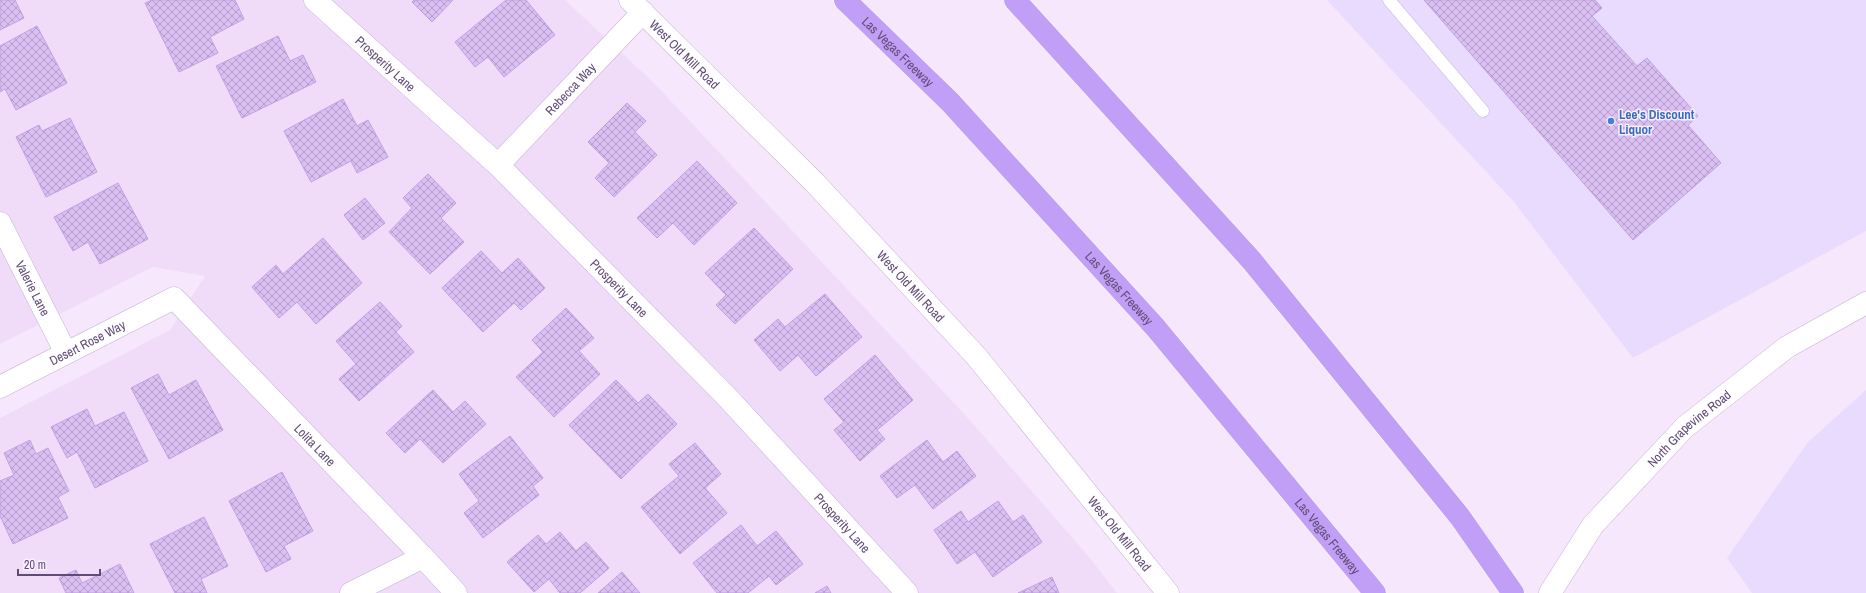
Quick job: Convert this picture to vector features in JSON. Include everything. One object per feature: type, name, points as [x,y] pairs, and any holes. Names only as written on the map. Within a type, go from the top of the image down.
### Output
[{"type":"highway","name":"Las Vegas Freeway","points":[[845,0],[950,102],[1155,326],[1375,593]]},
{"type":"highway","points":[[1015,0],[1252,261],[1460,517],[1513,593]]},
{"type":"street","name":"Prosperity Lane","points":[[315,0],[498,165],[726,396],[906,593]]},
{"type":"street","name":"Rebecca Way","points":[[498,165],[636,6]]},
{"type":"street","name":"West Old Mill Road","points":[[636,6],[815,183],[976,356],[1168,593]]},
{"type":"street","name":"Valerie Lane","points":[[0,223],[66,353]]},
{"type":"street","name":"Desert Rose Way","points":[[0,386],[174,298]]},
{"type":"street","name":"Lolita Lane","points":[[174,298],[456,593]]},
{"type":"street","name":"North Grapevine Road","points":[[1550,593],[1593,525],[1684,427],[1787,347],[1866,303]]},
{"type":"street","points":[[351,593],[423,557]]},
{"type":"lane","points":[[1389,0],[1483,111]]},
{"type":"shaded area","points":[[0,0],[565,0],[655,84],[968,418],[1090,558],[1117,593],[0,593],[0,418],[170,330],[205,276],[153,267],[0,344]]},
{"type":"shaded area","points":[[1327,0],[1866,0],[1866,231],[1633,358],[1514,202]]},
{"type":"shaded area","points":[[1866,390],[1866,593],[1752,593],[1727,558],[1808,442]]},
{"type":"building","points":[[0,0],[15,0],[24,18],[0,30]]},
{"type":"building","points":[[152,0],[235,0],[244,19],[210,37],[218,53],[179,72],[145,3]]},
{"type":"building","points":[[414,0],[453,0],[432,22],[412,2]]},
{"type":"building","points":[[506,0],[526,0],[555,35],[504,77],[488,57],[475,67],[455,42]]},
{"type":"building","name":"Lee's Discount Liquor","points":[[1424,0],[1595,0],[1602,8],[1592,16],[1637,66],[1647,58],[1698,116],[1688,125],[1721,163],[1633,240]]},
{"type":"building","points":[[37,26],[67,83],[16,110],[5,89],[0,92],[0,46]]},
{"type":"building","points":[[278,36],[290,61],[303,55],[316,82],[242,118],[216,66]]},
{"type":"building","points":[[343,99],[357,126],[368,120],[388,157],[357,173],[351,161],[311,182],[284,131]]},
{"type":"building","points":[[627,103],[646,121],[635,132],[657,155],[614,197],[595,178],[609,163],[588,142]]},
{"type":"building","points":[[70,118],[97,172],[46,197],[16,137],[39,125],[42,131]]},
{"type":"building","points":[[697,161],[737,203],[694,245],[673,223],[657,238],[637,218]]},
{"type":"building","points":[[428,174],[456,203],[441,218],[464,242],[430,274],[389,232],[412,208],[403,198]]},
{"type":"building","points":[[118,183],[148,239],[100,264],[88,242],[73,251],[54,217]]},
{"type":"building","points":[[365,198],[385,223],[363,240],[344,215]]},
{"type":"building","points":[[754,228],[793,269],[735,324],[716,305],[726,295],[705,273]]},
{"type":"building","points":[[323,238],[362,283],[316,324],[297,302],[279,318],[252,287],[276,265],[283,274]]},
{"type":"building","points":[[481,251],[502,273],[518,258],[545,288],[521,310],[514,303],[483,332],[442,288]]},
{"type":"building","points":[[825,294],[862,337],[816,376],[798,355],[780,371],[754,340],[778,319],[785,327]]},
{"type":"building","points":[[380,302],[402,326],[396,332],[414,352],[359,401],[339,379],[356,364],[336,341]]},
{"type":"building","points":[[566,308],[594,338],[579,351],[600,374],[554,417],[516,377],[543,352],[532,340]]},
{"type":"building","points":[[875,355],[913,400],[877,430],[885,439],[860,461],[834,430],[844,422],[824,399]]},
{"type":"building","points":[[158,374],[169,395],[196,380],[223,430],[169,459],[131,388]]},
{"type":"building","points":[[616,380],[638,403],[648,394],[677,424],[621,479],[569,425]]},
{"type":"building","points":[[433,390],[453,412],[465,401],[486,424],[443,463],[420,439],[405,453],[386,433]]},
{"type":"building","points":[[87,409],[95,426],[124,412],[148,461],[95,488],[77,452],[67,458],[51,427]]},
{"type":"building","points":[[510,436],[543,478],[533,486],[539,495],[483,538],[464,513],[479,501],[459,474]]},
{"type":"building","points":[[30,440],[36,454],[48,448],[69,491],[58,497],[68,518],[13,544],[0,516],[0,481],[14,475],[4,453]]},
{"type":"building","points":[[927,440],[943,462],[957,451],[976,476],[933,509],[915,485],[897,498],[880,476]]},
{"type":"building","points":[[695,443],[721,474],[705,488],[727,513],[680,554],[641,507],[679,476],[669,464]]},
{"type":"building","points":[[282,472],[313,531],[284,546],[291,559],[266,572],[229,501]]},
{"type":"building","points":[[998,501],[1013,522],[1023,515],[1042,542],[993,577],[975,552],[957,564],[934,530],[961,511],[968,522]]},
{"type":"building","points":[[204,517],[228,566],[201,579],[207,593],[175,593],[150,544]]},
{"type":"building","points":[[741,525],[757,546],[776,531],[803,564],[776,585],[769,576],[748,593],[717,593],[693,563]]},
{"type":"building","points":[[560,532],[576,551],[586,542],[609,568],[580,593],[560,593],[549,579],[534,592],[507,562],[538,535],[546,544]]},
{"type":"building","points":[[120,564],[134,593],[66,593],[59,578],[76,570],[82,583]]},
{"type":"building","points":[[622,572],[640,593],[598,593]]},
{"type":"building","points":[[1052,577],[1059,593],[1018,593]]},
{"type":"building","points":[[827,586],[831,593],[815,593]]},
{"type":"place","name":"Lee's Discount Liquor","points":[[1611,121]]}]
